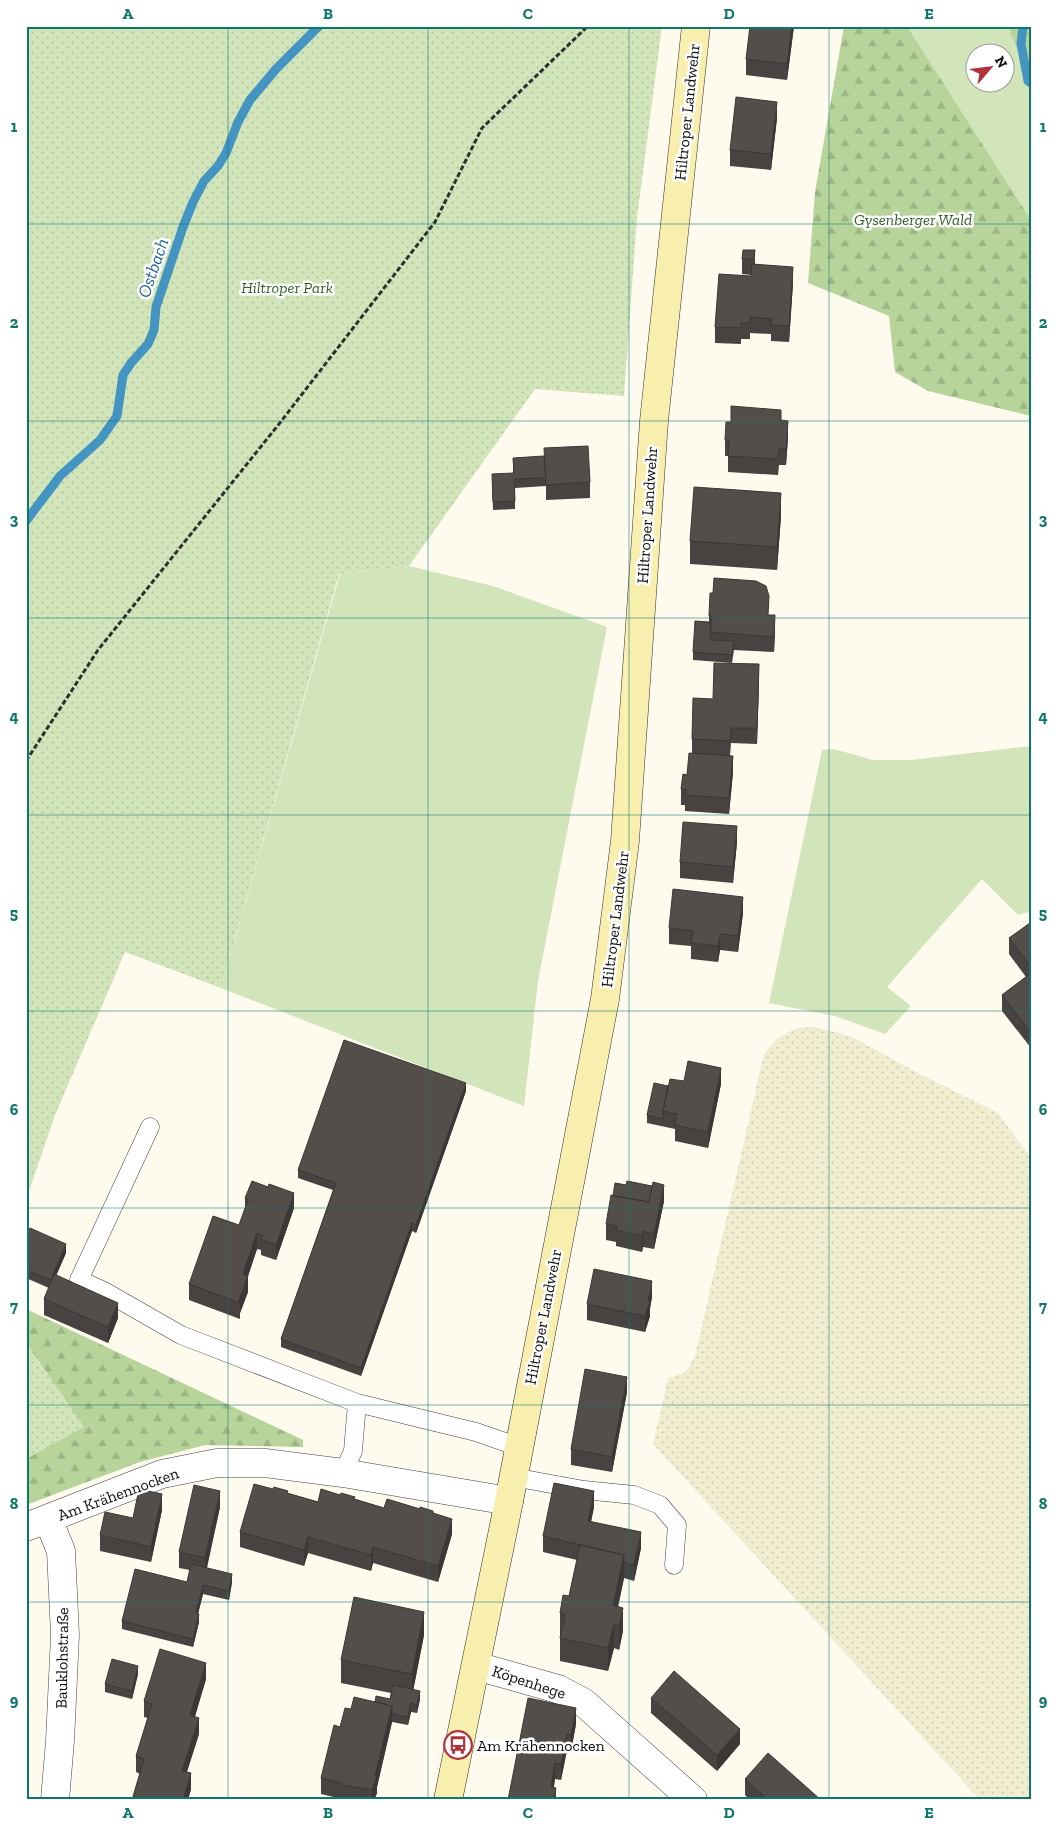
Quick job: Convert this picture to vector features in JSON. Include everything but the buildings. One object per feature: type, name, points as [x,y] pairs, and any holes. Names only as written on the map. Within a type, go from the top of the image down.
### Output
[{"type":"street","name":"Hiltroper Landwehr","points":[[448,1800],[511,1489],[605,999],[625,841],[654,420],[696,26]]},
{"type":"street","name":"Am Krähennocken","points":[[37,1523],[162,1474],[216,1463],[265,1463],[344,1473],[511,1489]]},
{"type":"street","name":"Bauklohstraße","points":[[37,1523],[61,1551],[65,1635],[55,1800]]},
{"type":"street","name":"Köpenhege","points":[[476,1666],[558,1689],[583,1702],[693,1800]]},
{"type":"lane","points":[[150,1127],[79,1280],[104,1291],[181,1335],[357,1403],[476,1432],[519,1447]]},
{"type":"lane","points":[[344,1473],[353,1451],[357,1403]]},
{"type":"lane","points":[[511,1489],[584,1490],[634,1495],[660,1505],[678,1525],[674,1565]]},
{"type":"path","points":[[26,761],[98,650],[273,432],[435,222],[482,128],[588,26]]},
{"type":"shaded area","points":[[813,1027],[852,1037],[998,1113],[1031,1158],[1031,1800],[980,1800],[653,1444],[668,1378],[681,1374],[688,1369],[695,1356],[764,1054],[777,1039],[788,1032],[798,1028]]},
{"type":"green space","name":"Hiltroper Park","points":[[26,26],[662,26],[637,218],[624,396],[535,389],[409,566],[339,574],[221,988],[125,952],[55,1115],[26,1200]]},
{"type":"green space","name":"Gysenberger Wald","points":[[844,26],[907,26],[1031,220],[1031,416],[928,391],[895,372],[889,316],[808,283],[815,192]]},
{"type":"green space","points":[[907,26],[1009,26],[1010,33],[1031,79],[1031,220]]},
{"type":"green space","points":[[1009,26],[1031,26],[1031,79],[1010,33]]},
{"type":"green space","points":[[409,566],[493,586],[607,627],[538,981],[524,1106],[221,988],[340,574]]},
{"type":"green space","points":[[1031,746],[1031,911],[1018,915],[982,879],[887,987],[911,1006],[885,1034],[835,1016],[769,1003],[822,750],[834,749],[873,760],[911,760]]},
{"type":"green space","points":[[26,1309],[303,1440],[303,1447],[205,1445],[140,1462],[26,1505]]},
{"type":"green space","points":[[26,1342],[84,1427],[26,1459]]},
{"type":"waterway","name":"Ostbach","points":[[26,521],[60,476],[100,440],[117,416],[123,375],[148,344],[154,330],[156,307],[193,202],[204,181],[218,166],[226,153],[238,122],[250,100],[276,69],[319,26]]},
{"type":"waterway","points":[[1023,26],[1021,44],[1028,81],[1031,83]]},
{"type":"place","name":"Am Krähennocken","points":[[458,1745]]}]
